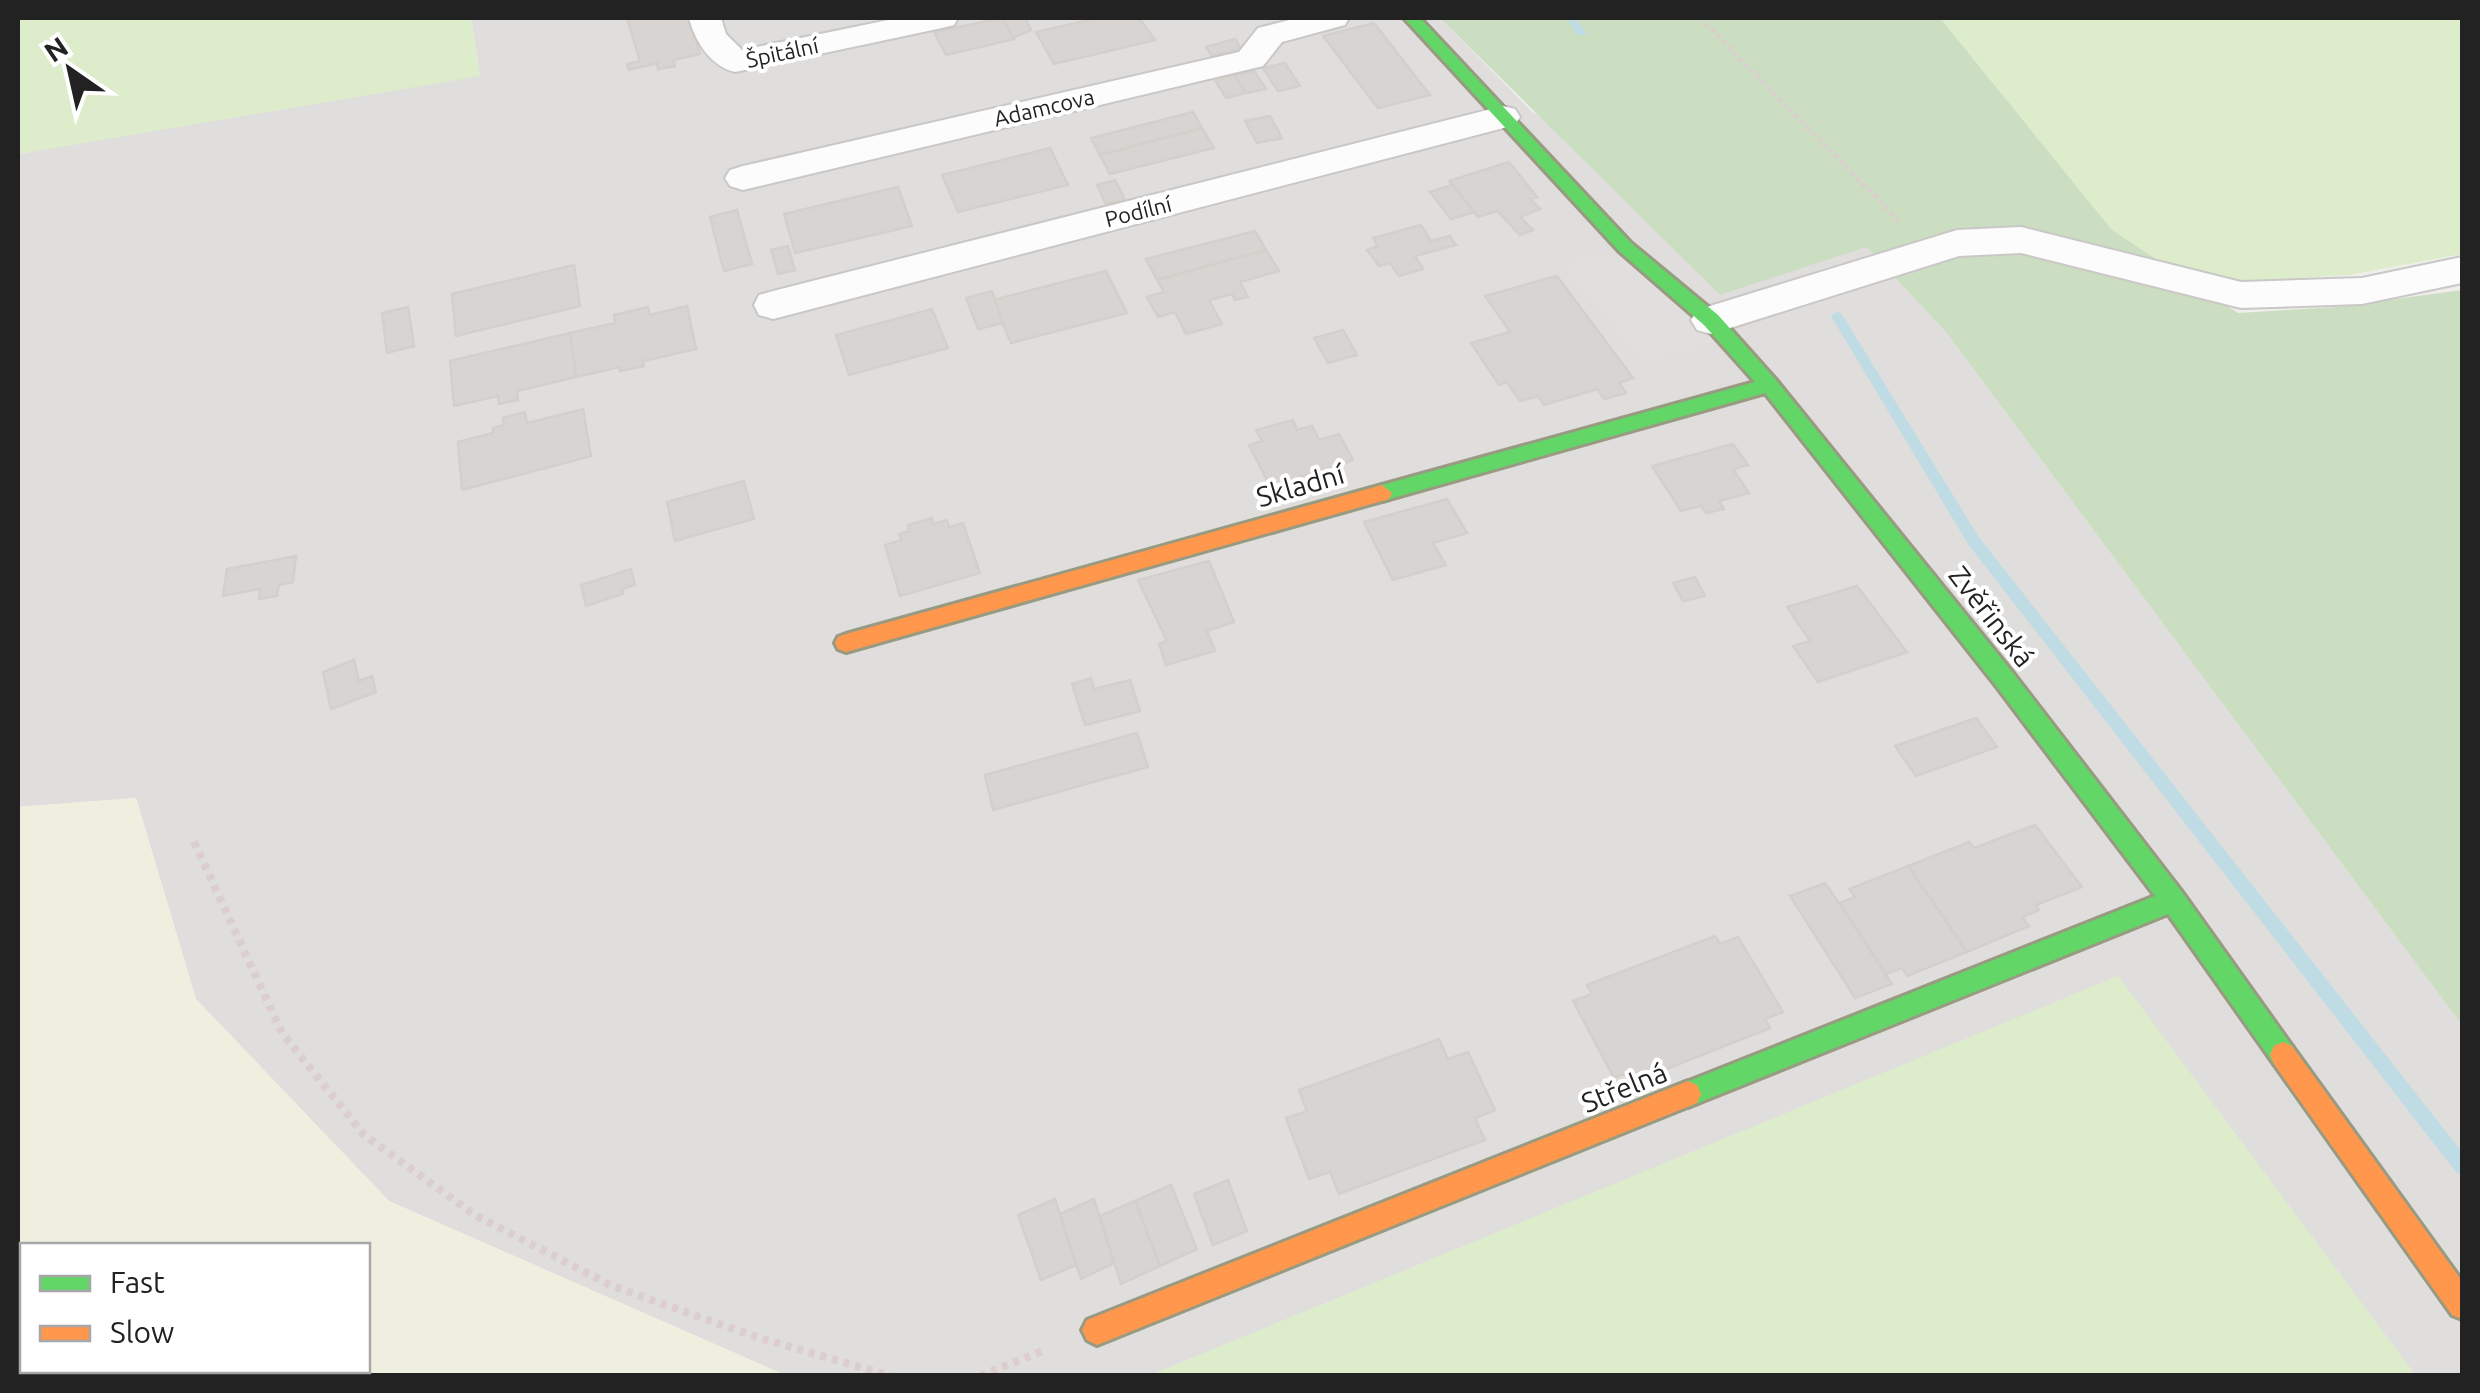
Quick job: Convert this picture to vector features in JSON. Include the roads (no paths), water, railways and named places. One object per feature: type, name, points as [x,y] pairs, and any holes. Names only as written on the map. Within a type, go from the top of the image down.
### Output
[{"type":"street","name":"Špitální","points":[[705,18],[710,37],[735,62],[942,18]]},
{"type":"street","points":[[1238,18],[1246,28],[1270,34]]},
{"type":"street","name":"Adamcova","points":[[743,178],[1251,59],[1270,34],[1333,18]]},
{"type":"street","name":"Zvěřinská","points":[[1412,18],[1625,247],[1711,320],[1769,385],[2004,680],[2172,900],[2462,1305]]},
{"type":"street","name":"Podílní","points":[[773,304],[1503,118]]},
{"type":"street","points":[[1711,320],[1957,244],[2021,240],[2240,294],[2362,291],[2462,270]]},
{"type":"street","name":"Skladní","points":[[846,643],[1769,385]]},
{"type":"street","name":"Střelná","points":[[1097,1330],[2172,900]]},
{"type":"waterway","points":[[1571,18],[1581,33]]},
{"type":"waterway","points":[[1837,316],[1973,540],[2462,1166]]}]
